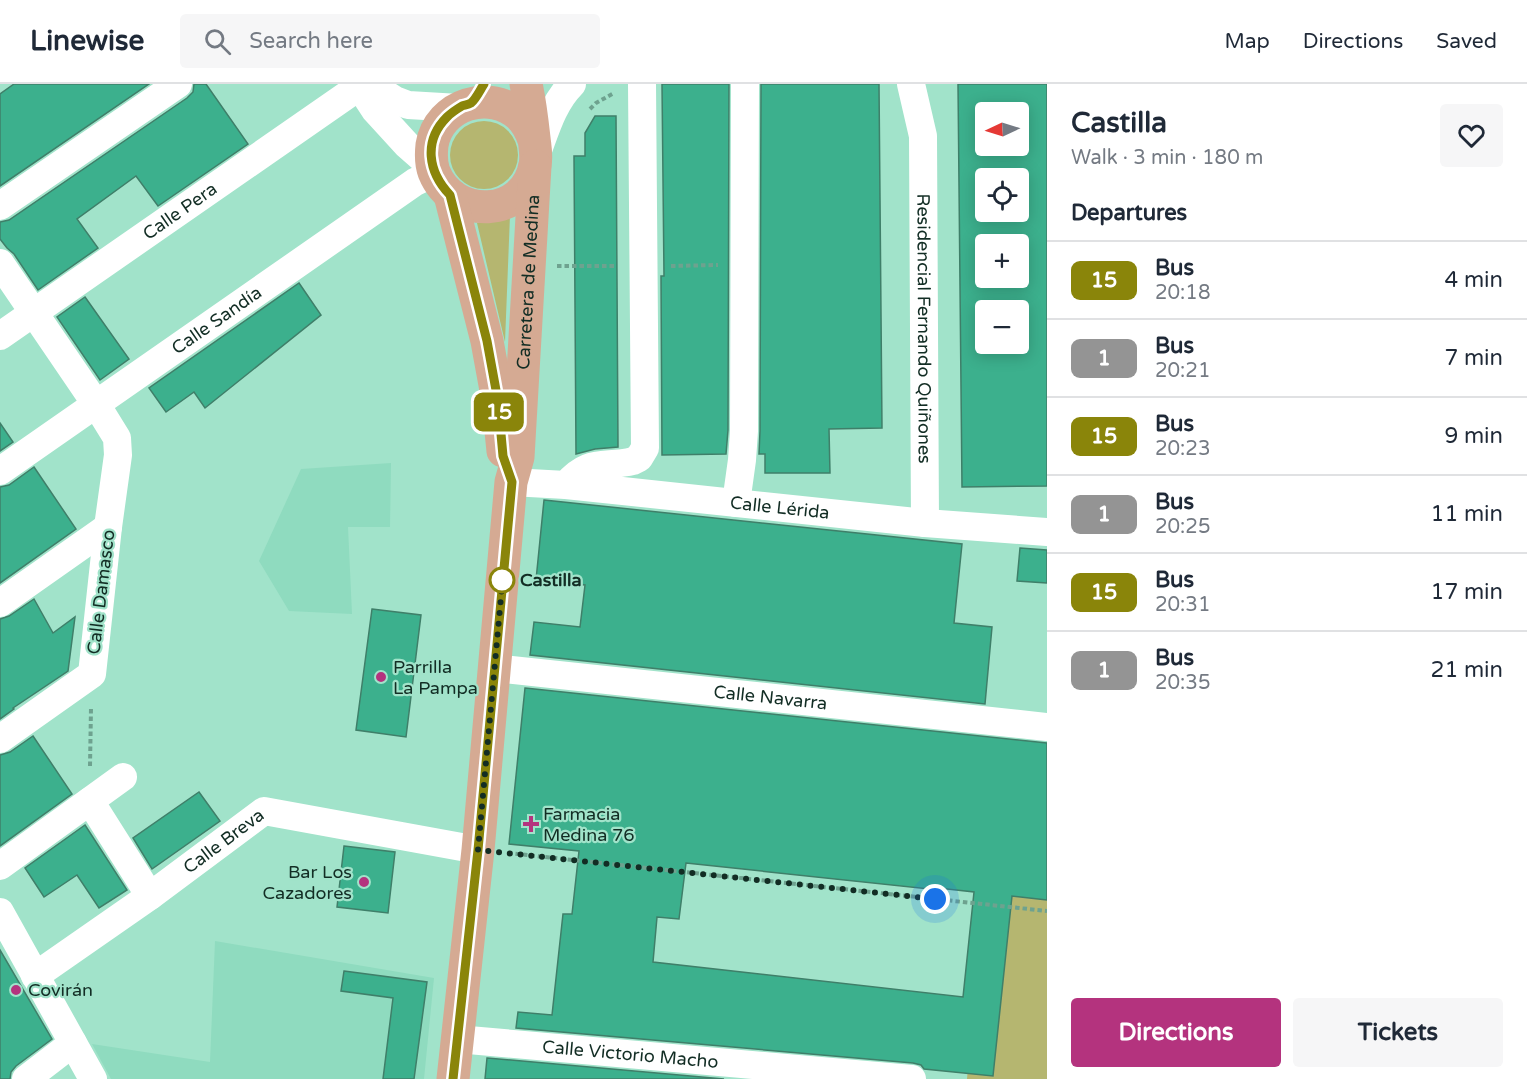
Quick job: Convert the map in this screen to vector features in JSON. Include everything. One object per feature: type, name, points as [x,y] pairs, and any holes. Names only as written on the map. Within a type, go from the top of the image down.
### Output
[{"type":"main road","name":"Carretera de Medina","points":[[453,1079],[478,850],[512,482],[518,457],[536,153],[526,84]]},
{"type":"main road","points":[[439,178],[461,202],[474,207],[487,208],[513,199],[531,179],[536,153],[529,127],[510,109],[498,103],[475,99],[447,116],[438,127],[431,153],[487,341],[498,401],[503,456],[512,482]]},
{"type":"street","points":[[0,206],[178,84]]},
{"type":"street","points":[[372,87],[408,105],[475,99],[519,84]]},
{"type":"street","points":[[536,153],[562,94],[572,84]]},
{"type":"street","points":[[566,485],[583,469],[594,465],[633,461],[639,458],[645,448],[642,84]]},
{"type":"street","points":[[736,503],[744,431],[745,84]]},
{"type":"street","name":"Residencial Fernando Quiñones","points":[[911,84],[922,136],[925,523]]},
{"type":"street","name":"Residencial Fernando Quiñones","points":[[922,136],[931,123],[930,84]]},
{"type":"street","points":[[372,87],[375,110],[439,178]]},
{"type":"street","name":"Calle Pera","points":[[0,336],[372,87]]},
{"type":"street","name":"Calle Sandía","points":[[0,471],[415,182],[439,178]]},
{"type":"street","name":"Calle Damasco","points":[[0,263],[117,438],[118,455],[92,674],[0,739]]},
{"type":"street","name":"Calle Lérida","points":[[512,482],[566,485],[925,523],[1047,532]]},
{"type":"street","points":[[0,603],[108,527]]},
{"type":"street","name":"Calle Navarra","points":[[494,668],[1047,727]]},
{"type":"street","points":[[0,866],[123,777]]},
{"type":"street","points":[[90,801],[150,896]]},
{"type":"street","name":"Calle Breva","points":[[35,976],[150,896],[264,811],[478,850]]},
{"type":"street","points":[[2,923],[93,1079]]},
{"type":"street","name":"Calle Victorio Macho","points":[[457,1039],[912,1079]]},
{"type":"street","points":[[26,1079],[73,1043]]},
{"type":"path","points":[[90,801],[92,674]]},
{"type":"path","points":[[478,850],[1047,911]]},
{"type":"shaded area","points":[[484,121],[497,124],[508,131],[515,142],[518,155],[515,168],[508,179],[497,186],[484,189],[471,186],[460,179],[453,168],[450,155],[453,142],[460,131],[471,124]]},
{"type":"shaded area","points":[[510,215],[505,342],[477,223],[492,222]]},
{"type":"shaded area","points":[[391,463],[390,527],[348,527],[352,614],[289,611],[259,561],[301,469]]},
{"type":"shaded area","points":[[1004,892],[1047,897],[1047,1079],[967,1079],[983,904]]},
{"type":"shaded area","points":[[215,941],[434,978],[424,1079],[111,1079],[92,1044],[210,1062]]},
{"type":"building","points":[[14,84],[149,84],[0,186],[0,94]]},
{"type":"building","points":[[194,84],[206,84],[248,144],[158,206],[136,176],[77,219],[98,248],[38,290],[14,254],[0,239],[0,222],[9,220],[187,98],[193,92]]},
{"type":"building","points":[[662,84],[729,84],[728,430],[726,454],[662,455],[661,276],[664,276]]},
{"type":"building","points":[[761,84],[879,84],[882,428],[829,429],[830,473],[765,473],[765,454],[759,454]]},
{"type":"building","points":[[958,84],[1047,84],[1047,486],[962,487]]},
{"type":"building","points":[[595,116],[616,116],[618,447],[595,449],[576,454],[574,156],[585,156],[585,133]]},
{"type":"building","points":[[299,283],[321,315],[205,408],[194,392],[166,412],[149,388]]},
{"type":"building","points":[[85,297],[129,359],[100,380],[57,317]]},
{"type":"building","points":[[0,423],[13,442],[0,451]]},
{"type":"building","points":[[34,467],[76,529],[0,583],[0,487],[9,485]]},
{"type":"building","points":[[544,500],[962,544],[954,623],[992,627],[985,704],[530,655],[534,622],[580,627],[585,585],[536,580]]},
{"type":"building","points":[[1020,548],[1047,550],[1047,583],[1017,581]]},
{"type":"building","points":[[34,599],[53,633],[75,617],[68,671],[0,719],[0,619],[9,616]]},
{"type":"building","points":[[372,609],[421,615],[406,737],[356,730]]},
{"type":"building","points":[[525,688],[1047,743],[1047,900],[1012,896],[993,1076],[924,1069],[921,1065],[913,1063],[516,1028],[518,1012],[552,1015],[563,914],[572,914],[579,851],[509,844]],"holes":[[[686,863],[929,889],[929,887],[974,892],[963,997],[653,962],[657,917],[679,919]]]},
{"type":"building","points":[[33,736],[72,794],[0,846],[0,755],[10,752]]},
{"type":"building","points":[[199,792],[220,821],[152,869],[133,838]]},
{"type":"building","points":[[85,825],[127,890],[99,908],[77,875],[44,897],[25,868]]},
{"type":"building","points":[[344,846],[395,852],[388,913],[337,907]]},
{"type":"building","points":[[0,950],[52,1039],[16,1066],[11,1072],[10,1079],[0,1079]]},
{"type":"building","points":[[344,971],[427,982],[414,1079],[383,1079],[393,998],[341,991]]},
{"type":"building","points":[[487,1058],[724,1079],[485,1079]]},
{"type":"bus line","name":"15","points":[[453,1079],[478,850],[512,482],[503,456],[498,401],[487,341],[450,195],[441,186],[434,173],[431,153],[438,127],[447,116],[471,103],[484,84]]},
{"type":"place","name":"Castilla","points":[[502,580]]},
{"type":"place","name":"Parrilla La Pampa","points":[[381,677]]},
{"type":"place","name":"Farmacia Medina 76","points":[[531,824]]},
{"type":"place","name":"Bar Los Cazadores","points":[[364,882]]},
{"type":"place","name":"Covirán","points":[[16,990]]},
{"type":"route","points":[[502,580],[503,575],[478,850],[935,899]]}]
